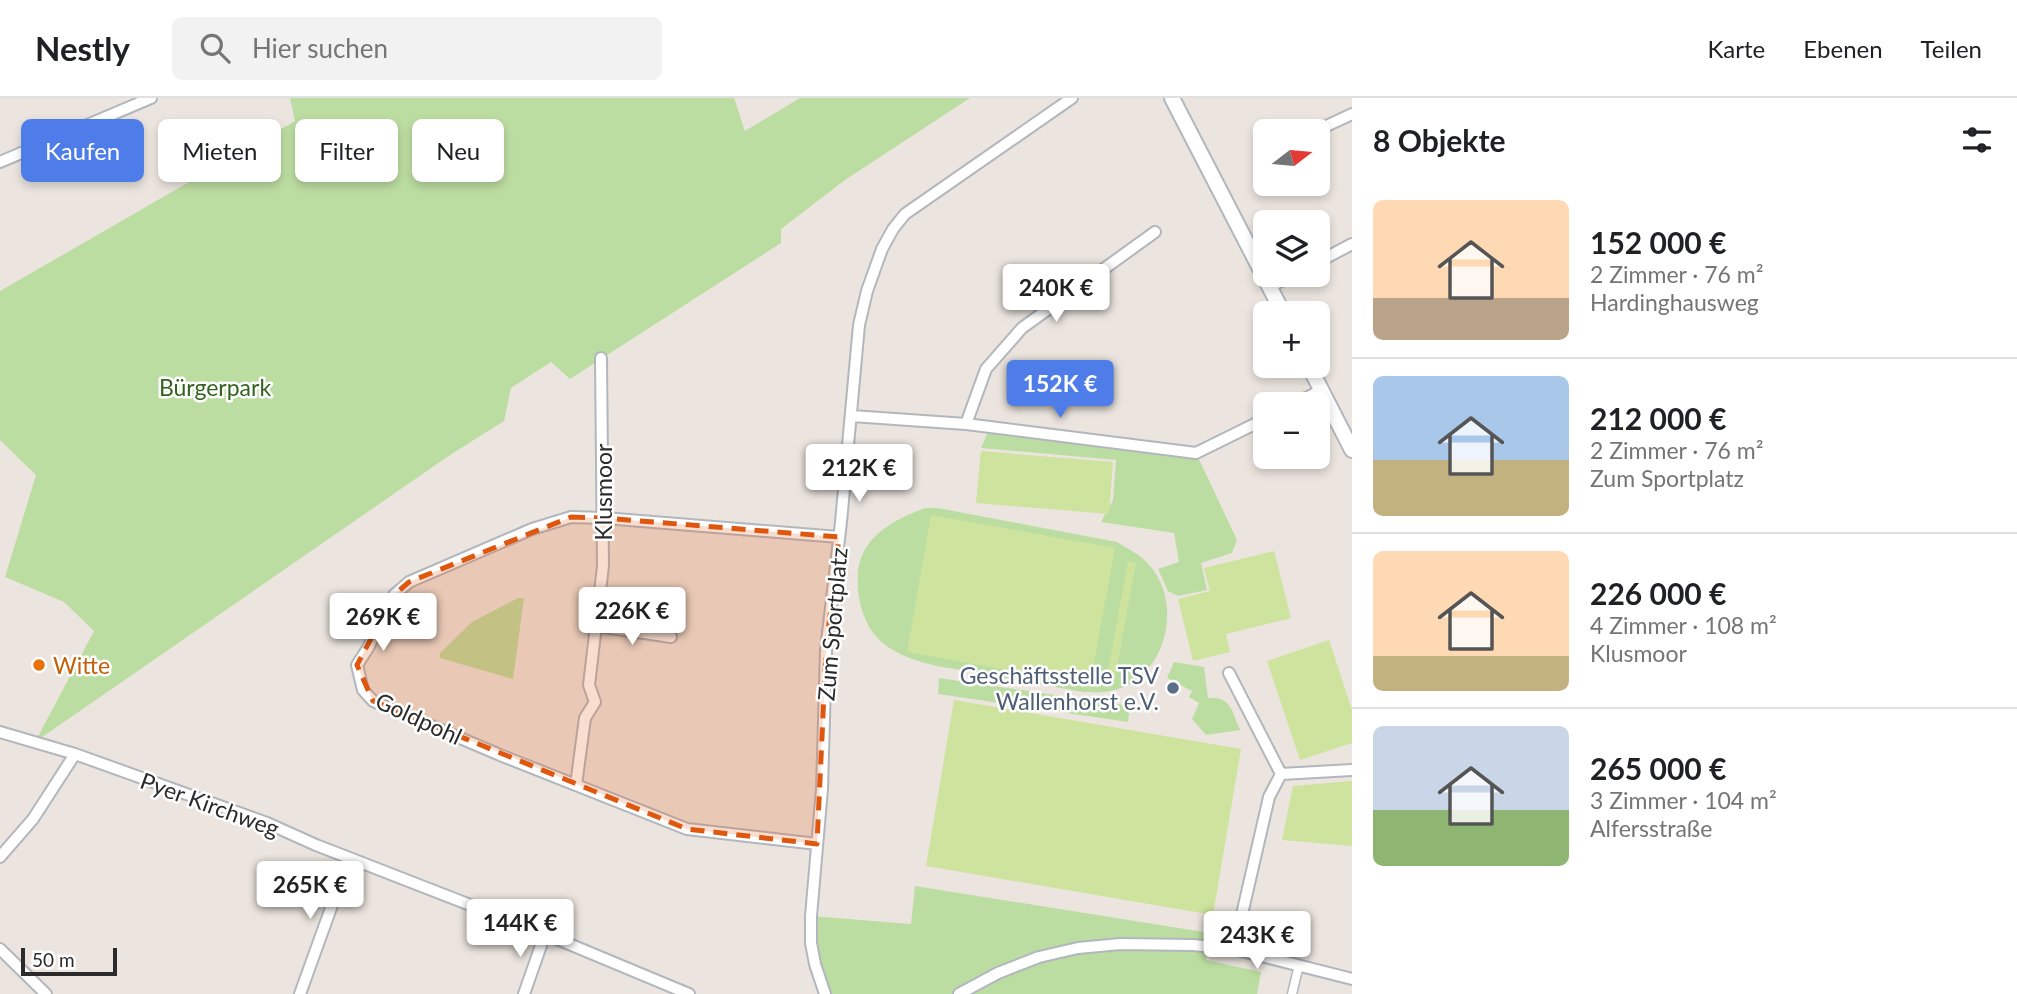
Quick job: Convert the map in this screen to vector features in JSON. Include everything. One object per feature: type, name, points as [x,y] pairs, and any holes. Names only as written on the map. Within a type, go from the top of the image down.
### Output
[{"type":"street","points":[[0,162],[150,98]]},
{"type":"street","name":"Zum Sportplatz","points":[[825,994],[811,943],[811,916],[822,789],[826,650],[862,314],[867,291],[882,248],[892,229],[905,214],[1072,98]]},
{"type":"street","points":[[1172,98],[1253,256]]},
{"type":"street","points":[[1330,124],[1352,114]]},
{"type":"street","points":[[966,425],[986,369],[1022,328],[1155,232]]},
{"type":"street","points":[[1330,256],[1352,244]]},
{"type":"street","points":[[1269,287],[1277,301]]},
{"type":"street","name":"Klusmoor","points":[[576,785],[585,718],[595,702],[589,685],[603,566],[601,358]]},
{"type":"street","points":[[1316,378],[1352,450]]},
{"type":"street","points":[[1318,392],[1322,390]]},
{"type":"street","points":[[852,416],[966,425],[1196,453],[1253,425]]},
{"type":"street","name":"Goldpohl","points":[[817,844],[687,829],[373,701],[363,690],[357,665],[394,595],[409,582],[531,529],[571,517],[839,537]]},
{"type":"street","points":[[597,626],[671,637]]},
{"type":"street","points":[[1229,673],[1281,774]]},
{"type":"street","name":"Pyer Kirchweg","points":[[0,732],[75,754],[267,823],[689,994]]},
{"type":"street","points":[[0,857],[33,819],[75,754]]},
{"type":"street","points":[[1281,774],[1352,770]]},
{"type":"street","points":[[1234,949],[1269,797],[1281,774]]},
{"type":"street","points":[[300,994],[349,858]]},
{"type":"street","points":[[524,994],[545,934]]},
{"type":"street","points":[[959,994],[998,972],[1039,957],[1078,948],[1120,944],[1193,945],[1234,949],[1352,979]]},
{"type":"street","points":[[0,949],[46,994]]},
{"type":"street","points":[[1292,994],[1299,965]]},
{"type":"highlighted area","points":[[571,517],[839,537],[826,650],[817,844],[687,829],[373,701],[357,665],[394,595],[409,582]]},
{"type":"green space","name":"Bürgerpark","points":[[290,98],[734,98],[745,131],[800,98],[970,98],[845,180],[781,229],[781,243],[570,379],[551,362],[511,388],[504,421],[450,455],[35,742],[94,631],[64,602],[5,577],[36,475],[0,440],[0,291],[189,182],[281,182],[281,129],[295,121]]},
{"type":"green space","points":[[990,427],[1196,453],[1237,540],[1232,553],[1201,563],[1207,590],[1178,596],[1168,591],[1158,569],[1179,562],[1174,533],[1101,522],[1113,500],[1116,460],[981,448]]},
{"type":"green space","points":[[981,451],[1113,462],[1109,514],[976,503]]},
{"type":"green space","points":[[925,508],[938,508],[1117,542],[1144,559],[1161,583],[1167,619],[1164,638],[1147,670],[1133,682],[1115,690],[1083,692],[918,661],[884,644],[871,629],[862,611],[858,591],[861,559],[866,548],[882,530]]},
{"type":"green space","points":[[931,515],[1115,548],[1090,685],[907,652]]},
{"type":"green space","points":[[1274,551],[1291,618],[1226,634],[1230,652],[1193,661],[1178,599],[1210,591],[1204,568]]},
{"type":"green space","points":[[1128,561],[1136,563],[1115,678],[1107,677]]},
{"type":"green space","points":[[518,598],[524,598],[513,679],[440,658],[440,653],[472,622]]},
{"type":"green space","points":[[1329,640],[1352,710],[1352,743],[1300,760],[1267,661]]},
{"type":"green space","points":[[1174,662],[1204,667],[1208,698],[1222,700],[1230,706],[1240,730],[1206,735],[1192,719],[1199,703],[1189,697],[1192,691],[1167,678]]},
{"type":"green space","points":[[939,678],[1130,706],[1128,722],[938,694]]},
{"type":"green space","points":[[954,700],[1241,749],[1213,915],[926,866]]},
{"type":"green space","points":[[1352,781],[1352,846],[1282,840],[1293,786]]},
{"type":"green space","points":[[915,886],[1210,933],[1206,960],[1261,972],[1257,994],[825,994],[811,916],[911,924]]},
{"type":"place","name":"Witte","points":[[39,665]]},
{"type":"place","name":"Geschäftsstelle TSV Wallenhorst e.V.","points":[[1173,688]]}]
